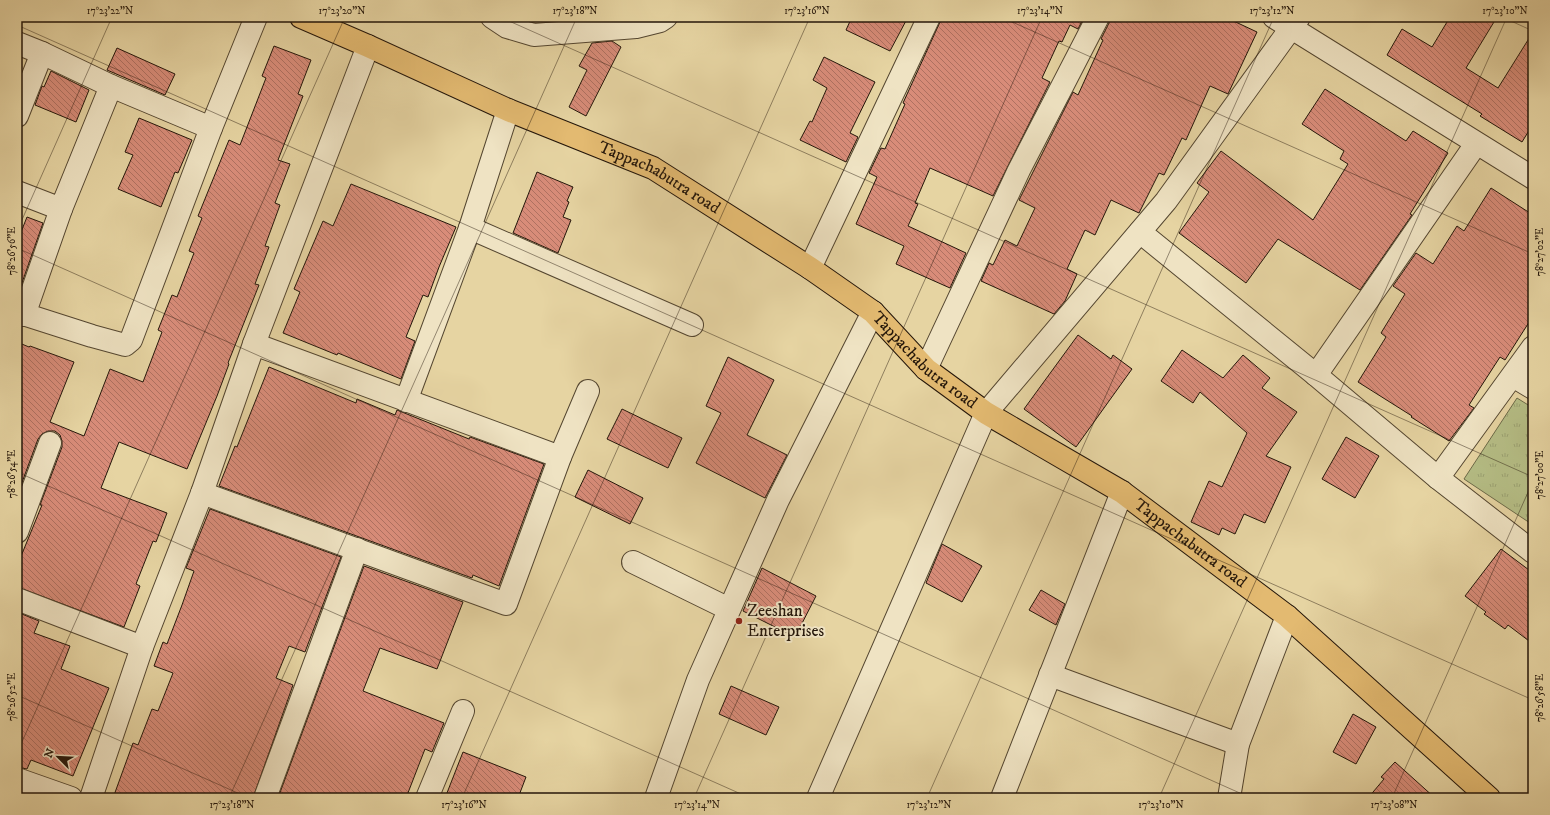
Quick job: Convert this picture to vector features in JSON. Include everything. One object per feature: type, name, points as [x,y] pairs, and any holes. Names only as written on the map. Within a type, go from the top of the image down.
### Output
[{"type":"main road","name":"Tappachabutra road","points":[[301,17],[508,110],[653,168],[810,268],[873,312],[926,369],[986,413],[1122,492],[1286,616],[1489,798]]},
{"type":"street","points":[[111,86],[21,313],[125,345],[131,340],[211,128],[256,17]]},
{"type":"street","points":[[492,17],[507,27],[636,27],[660,21],[666,17]]},
{"type":"street","points":[[810,268],[929,17]]},
{"type":"street","points":[[926,369],[1019,170],[1098,17]]},
{"type":"street","points":[[818,798],[986,413],[1166,201],[1288,21],[1476,144],[1530,170]]},
{"type":"street","points":[[17,43],[42,53],[111,86],[211,128]]},
{"type":"street","points":[[91,798],[142,647],[202,493],[254,344],[368,46]]},
{"type":"street","points":[[17,116],[42,53]]},
{"type":"street","points":[[406,401],[470,228],[508,110]]},
{"type":"street","points":[[1316,375],[1476,144]]},
{"type":"street","points":[[17,192],[62,210]]},
{"type":"street","points":[[470,228],[692,325]]},
{"type":"street","points":[[1140,232],[1316,375],[1438,478],[1533,552]]},
{"type":"street","points":[[656,798],[698,680],[729,608],[778,500],[873,312]]},
{"type":"street","points":[[254,344],[560,457]]},
{"type":"street","points":[[1438,478],[1513,376],[1533,346]]},
{"type":"street","points":[[1513,376],[1533,388]]},
{"type":"street","points":[[202,493],[506,604],[560,457],[588,392]]},
{"type":"street","points":[[17,532],[50,443]]},
{"type":"street","points":[[1002,798],[1122,492]]},
{"type":"street","points":[[265,798],[356,548]]},
{"type":"street","points":[[633,562],[729,608]]},
{"type":"street","points":[[17,599],[142,647]]},
{"type":"street","points":[[1230,798],[1238,744],[1286,616]]},
{"type":"street","points":[[1050,675],[1238,744]]},
{"type":"street","points":[[427,798],[463,711]]},
{"type":"street","points":[[17,779],[71,798]]},
{"type":"green space","points":[[1517,398],[1533,408],[1533,525],[1464,479]]},
{"type":"building","points":[[852,17],[908,17],[890,51],[846,30]]},
{"type":"building","points":[[941,17],[1084,17],[1078,29],[1070,25],[1062,42],[1059,41],[1042,78],[1050,82],[993,196],[930,168],[915,203],[918,204],[908,226],[966,253],[950,288],[896,264],[904,246],[856,224],[877,177],[869,173],[881,148],[885,149],[905,104],[903,103]]},
{"type":"building","points":[[1110,17],[1225,17],[1257,32],[1228,94],[1210,86],[1186,140],[1182,138],[1164,175],[1159,173],[1139,213],[1111,200],[1095,235],[1085,230],[1067,269],[1077,274],[1065,301],[1054,314],[981,281],[989,263],[993,265],[1005,240],[1017,246],[1035,208],[1019,200],[1073,92],[1078,95],[1103,40],[1101,39],[1109,23]]},
{"type":"building","points":[[1450,17],[1497,17],[1466,68],[1498,88],[1533,32],[1533,124],[1522,142],[1480,116],[1482,114],[1387,55],[1402,29],[1432,47]]},
{"type":"building","points":[[612,41],[621,47],[586,116],[569,107],[587,70],[579,66],[592,43]]},
{"type":"building","points":[[274,46],[311,60],[298,94],[303,96],[278,160],[290,164],[275,203],[280,205],[265,246],[269,247],[255,284],[259,285],[228,363],[229,364],[217,396],[187,469],[119,442],[101,488],[167,513],[156,542],[153,541],[136,584],[140,586],[124,627],[17,587],[17,566],[42,505],[40,505],[62,447],[62,441],[60,435],[55,431],[48,431],[42,434],[38,439],[17,496],[17,342],[74,362],[50,422],[84,436],[110,369],[143,382],[162,332],[158,330],[172,295],[177,297],[194,253],[189,251],[202,218],[198,216],[229,140],[240,145],[266,78],[262,76]]},
{"type":"building","points":[[117,48],[175,74],[165,95],[107,70]]},
{"type":"building","points":[[824,57],[875,82],[850,133],[858,137],[846,162],[800,140],[810,121],[812,122],[827,88],[813,80]]},
{"type":"building","points":[[51,71],[89,90],[76,122],[35,105],[42,86],[44,87]]},
{"type":"building","points":[[1325,89],[1406,141],[1413,131],[1448,153],[1410,214],[1412,215],[1360,290],[1278,239],[1246,283],[1179,233],[1209,192],[1197,183],[1221,151],[1313,220],[1348,164],[1340,159],[1344,151],[1302,124]]},
{"type":"building","points":[[139,118],[192,140],[178,173],[175,172],[161,207],[118,189],[133,155],[125,152]]},
{"type":"building","points":[[537,172],[573,187],[567,201],[569,202],[563,217],[571,220],[558,253],[513,233]]},
{"type":"building","points":[[351,184],[456,227],[428,297],[423,295],[406,337],[415,341],[401,379],[338,353],[337,355],[283,333],[300,292],[294,289],[323,221],[333,226]]},
{"type":"building","points":[[1491,188],[1533,215],[1533,316],[1505,360],[1500,357],[1469,405],[1474,408],[1449,441],[1358,382],[1386,337],[1381,333],[1405,294],[1393,286],[1416,253],[1433,264],[1457,226],[1464,231]]},
{"type":"building","points":[[27,217],[43,223],[17,297],[17,242]]},
{"type":"building","points":[[1078,335],[1111,359],[1113,355],[1132,369],[1076,447],[1024,409]]},
{"type":"building","points":[[1182,350],[1223,378],[1243,355],[1270,378],[1262,388],[1297,412],[1266,456],[1291,467],[1265,523],[1244,514],[1235,534],[1222,528],[1219,535],[1191,522],[1209,481],[1222,487],[1247,433],[1200,392],[1193,403],[1161,381]]},
{"type":"building","points":[[728,357],[774,380],[747,435],[787,455],[765,498],[696,463],[721,413],[706,406]]},
{"type":"building","points":[[269,367],[356,403],[357,399],[395,415],[397,410],[469,439],[470,437],[544,464],[499,586],[473,575],[472,578],[219,486],[235,446],[237,447]]},
{"type":"building","points":[[622,409],[682,438],[668,468],[607,439]]},
{"type":"building","points":[[1346,437],[1379,456],[1355,498],[1322,479]]},
{"type":"building","points":[[588,470],[643,498],[630,524],[575,497]]},
{"type":"building","points":[[210,509],[341,557],[305,652],[289,646],[276,678],[293,685],[253,798],[113,798],[133,743],[138,745],[152,709],[158,711],[173,673],[154,666],[163,642],[167,644],[182,605],[194,571],[186,568]]},
{"type":"building","points":[[942,544],[982,566],[962,602],[926,583]]},
{"type":"building","points":[[1501,549],[1533,573],[1533,644],[1508,625],[1505,629],[1484,614],[1486,612],[1465,596]]},
{"type":"building","points":[[364,566],[463,602],[437,669],[380,648],[363,691],[444,723],[432,752],[425,749],[406,798],[278,798]]},
{"type":"building","points":[[762,568],[816,596],[795,637],[743,611]]},
{"type":"building","points":[[1041,590],[1065,604],[1056,625],[1029,610]]},
{"type":"building","points":[[17,612],[39,621],[34,633],[70,646],[61,669],[109,688],[73,776],[31,760],[27,769],[17,767]]},
{"type":"building","points":[[731,686],[779,707],[766,735],[719,714]]},
{"type":"building","points":[[1353,714],[1376,727],[1356,764],[1333,752]]},
{"type":"building","points":[[463,752],[526,777],[518,798],[445,798]]},
{"type":"building","points":[[1395,762],[1435,798],[1368,798],[1384,779],[1381,777]]},
{"type":"place","name":"Zeeshan Enterprises","points":[[739,621]]}]
